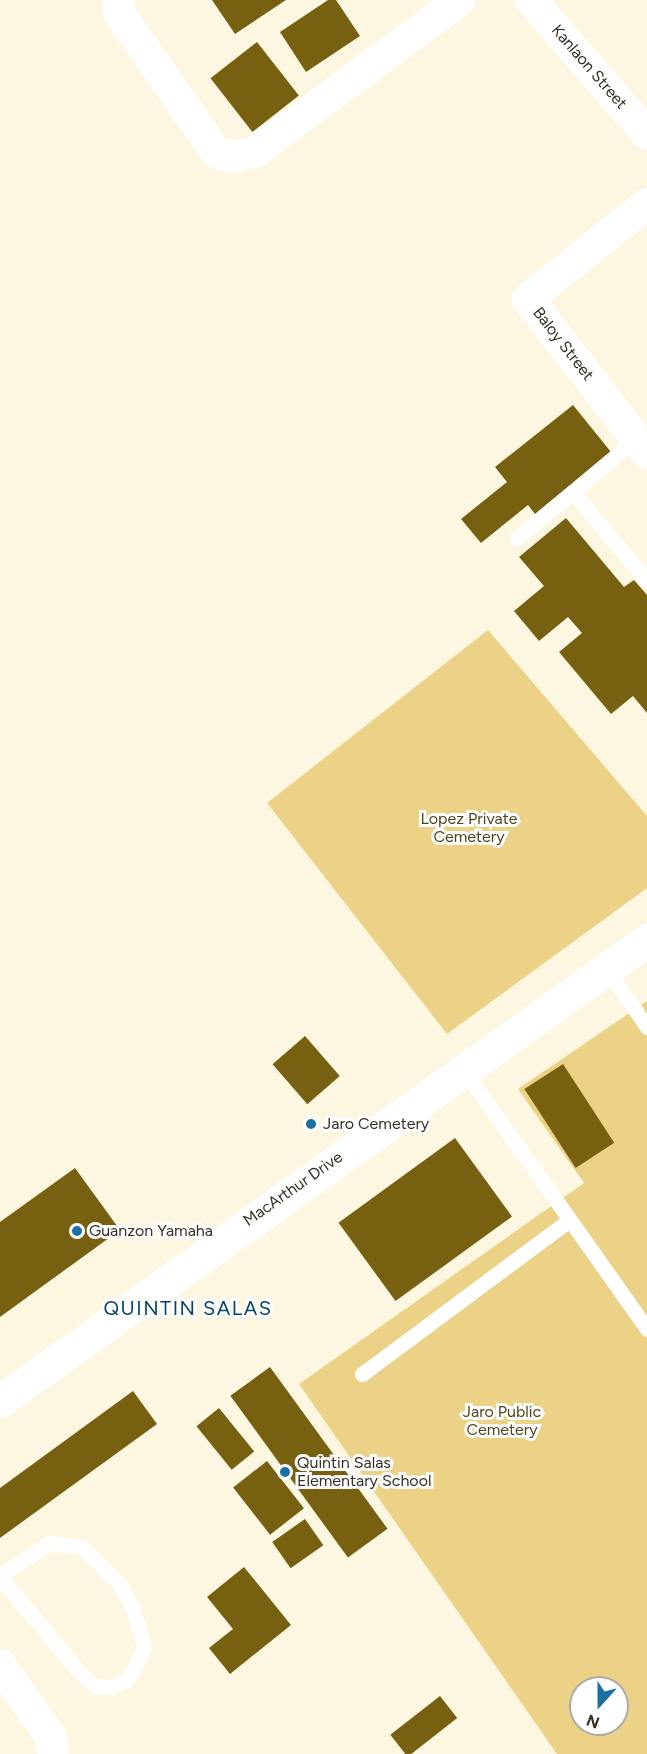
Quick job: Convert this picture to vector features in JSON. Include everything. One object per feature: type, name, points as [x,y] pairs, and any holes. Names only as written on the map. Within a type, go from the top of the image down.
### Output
[{"type":"main road","name":"MacArthur Drive","points":[[0,1401],[647,940]]},
{"type":"street","points":[[119,0],[119,13],[216,152],[234,156],[255,152],[460,0]]},
{"type":"street","name":"Kanlaon Street","points":[[531,0],[647,134]]},
{"type":"street","name":"Baloy Street","points":[[642,446],[528,299],[647,204]]},
{"type":"street","points":[[0,1665],[51,1737],[53,1754]]},
{"type":"lane","points":[[517,538],[573,492],[642,446]]},
{"type":"lane","points":[[573,492],[647,581]]},
{"type":"lane","points":[[606,968],[647,1027]]},
{"type":"lane","points":[[463,1069],[647,1329]]},
{"type":"lane","points":[[362,1374],[569,1220]]},
{"type":"lane","points":[[51,1543],[82,1547],[120,1585],[141,1629],[144,1647],[126,1680],[111,1687],[96,1686],[83,1676],[0,1576],[51,1543]]},
{"type":"green space","name":"Lopez Private Cemetery","points":[[488,630],[647,816],[647,888],[447,1034],[267,803]]},
{"type":"green space","name":"Jaro Public Cemetery","points":[[647,1001],[647,1754],[557,1754],[299,1384],[584,1183],[518,1089]]},
{"type":"building","points":[[212,0],[286,0],[235,34]]},
{"type":"building","points":[[328,0],[336,0],[360,36],[306,72],[280,32]]},
{"type":"building","points":[[257,42],[299,96],[252,132],[211,78]]},
{"type":"building","points":[[573,405],[611,452],[535,514],[528,505],[481,543],[461,519],[507,482],[495,467]]},
{"type":"building","points":[[566,518],[624,587],[634,580],[647,595],[647,713],[633,696],[611,714],[559,652],[582,633],[568,617],[539,641],[514,611],[544,586],[519,557]]},
{"type":"building","points":[[305,1036],[340,1076],[307,1104],[273,1064]]},
{"type":"building","points":[[563,1064],[614,1143],[576,1168],[524,1089]]},
{"type":"building","points":[[455,1138],[512,1216],[396,1301],[339,1223]]},
{"type":"building","points":[[75,1168],[120,1230],[0,1317],[0,1222]]},
{"type":"building","points":[[270,1367],[388,1529],[348,1558],[230,1396]]},
{"type":"building","points":[[133,1391],[157,1424],[0,1538],[0,1488]]},
{"type":"building","points":[[219,1408],[254,1452],[232,1470],[196,1426]]},
{"type":"building","points":[[267,1461],[304,1508],[270,1535],[233,1487]]},
{"type":"building","points":[[305,1519],[323,1545],[291,1568],[272,1542]]},
{"type":"building","points":[[244,1567],[291,1625],[230,1674],[209,1648],[233,1629],[207,1597]]},
{"type":"building","points":[[440,1696],[457,1718],[411,1754],[405,1754],[390,1735]]},
{"type":"place","name":"Jaro Cemetery","points":[[311,1124]]},
{"type":"place","name":"Guanzon Yamaha","points":[[77,1231]]},
{"type":"place","name":"Quintin Salas Elementary School","points":[[285,1472]]},
{"type":"district","name":"QUINTIN SALAS","points":[[188,1308]]}]
